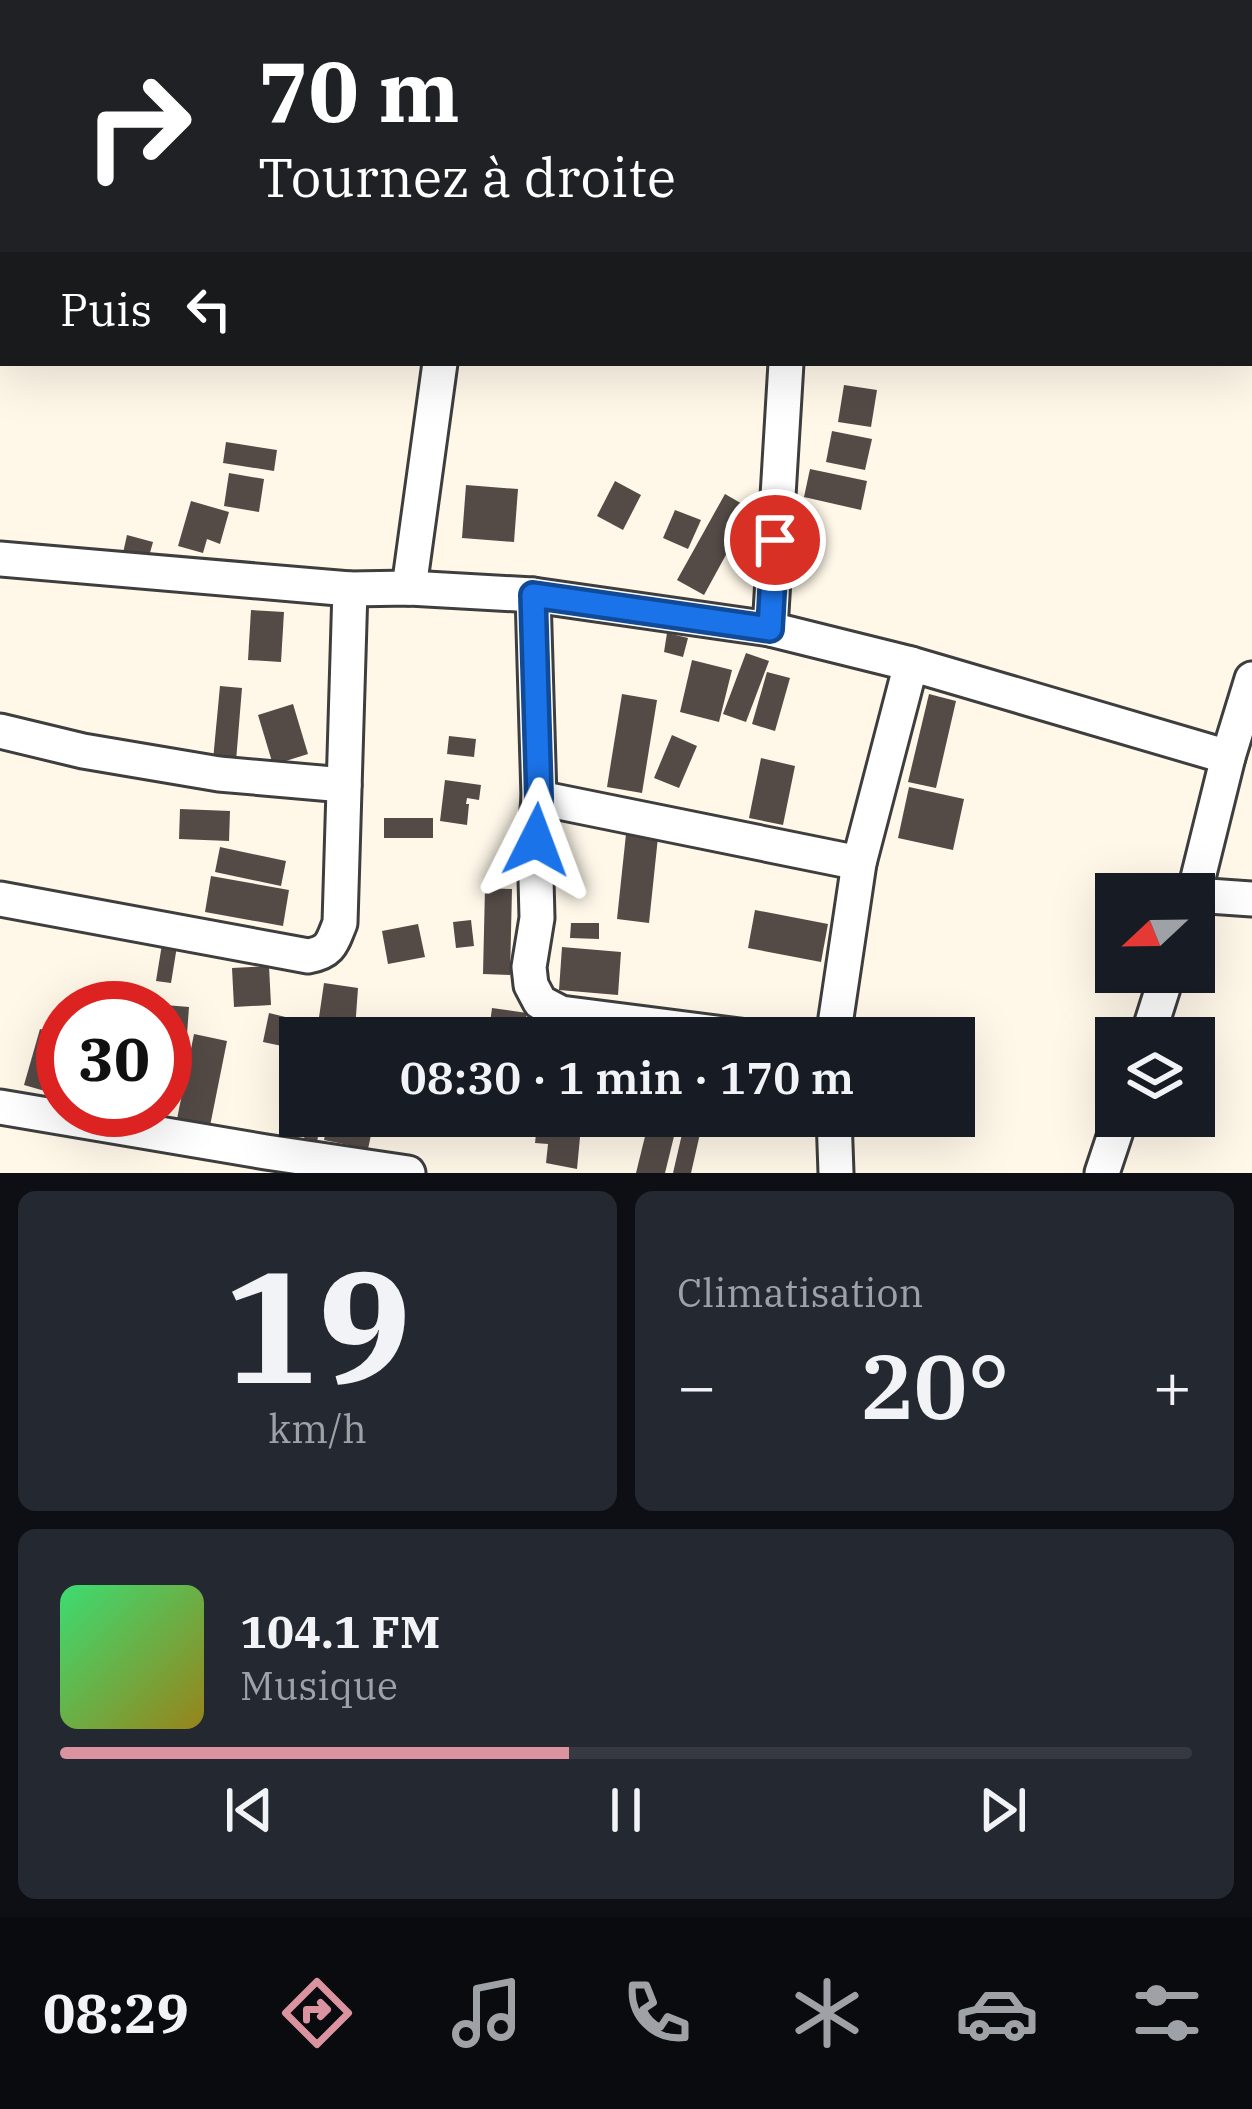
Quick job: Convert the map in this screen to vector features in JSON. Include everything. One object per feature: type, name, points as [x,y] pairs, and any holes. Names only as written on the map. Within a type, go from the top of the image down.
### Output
[{"type":"street","points":[[409,588],[440,366]]},
{"type":"street","points":[[770,629],[786,366]]},
{"type":"street","points":[[0,559],[350,589],[533,595],[770,629],[911,664],[1228,757]]},
{"type":"street","points":[[0,899],[308,956],[322,954],[332,944],[340,923],[350,589]]},
{"type":"street","points":[[533,595],[539,798],[531,985],[540,1002],[561,1013],[592,1017]]},
{"type":"street","points":[[836,1017],[860,863],[911,664]]},
{"type":"street","points":[[1199,873],[1252,680]]},
{"type":"street","points":[[0,731],[83,751],[219,774],[344,785]]},
{"type":"street","points":[[539,798],[860,863]]},
{"type":"street","points":[[1215,896],[1252,899]]},
{"type":"street","points":[[0,1106],[408,1173]]},
{"type":"street","points":[[835,1137],[836,1173]]},
{"type":"street","points":[[1102,1173],[1114,1137]]},
{"type":"building","points":[[844,385],[877,390],[871,427],[838,422]]},
{"type":"building","points":[[832,431],[872,439],[865,470],[826,462]]},
{"type":"building","points":[[226,442],[277,450],[274,471],[223,463]]},
{"type":"building","points":[[810,469],[867,481],[861,510],[804,497]]},
{"type":"building","points":[[229,473],[264,479],[259,512],[224,506]]},
{"type":"building","points":[[615,481],[641,495],[623,530],[597,516]]},
{"type":"building","points":[[466,485],[518,489],[514,542],[462,538]]},
{"type":"building","points":[[725,494],[751,509],[704,595],[677,580]]},
{"type":"building","points":[[191,501],[229,512],[220,544],[207,539],[203,553],[178,546]]},
{"type":"building","points":[[675,510],[701,520],[688,549],[663,538]]},
{"type":"building","points":[[127,535],[153,542],[148,560],[123,553]]},
{"type":"building","points":[[251,610],[284,612],[281,662],[248,660]]},
{"type":"building","points":[[667,633],[688,638],[683,657],[664,652]]},
{"type":"building","points":[[746,653],[769,661],[746,722],[723,714]]},
{"type":"building","points":[[692,660],[732,670],[719,722],[680,712]]},
{"type":"building","points":[[767,672],[790,678],[775,731],[752,724]]},
{"type":"building","points":[[220,686],[242,688],[236,761],[213,760]]},
{"type":"building","points":[[622,694],[657,700],[642,793],[607,787]]},
{"type":"building","points":[[929,694],[956,701],[936,788],[908,782]]},
{"type":"building","points":[[293,704],[308,754],[273,765],[258,715]]},
{"type":"building","points":[[672,735],[697,746],[679,788],[654,778]]},
{"type":"building","points":[[449,736],[476,739],[474,757],[447,754]]},
{"type":"building","points":[[761,758],[795,766],[783,825],[749,818]]},
{"type":"building","points":[[445,780],[481,785],[479,800],[467,798],[467,825],[440,821]]},
{"type":"building","points":[[909,787],[964,799],[953,850],[898,838]]},
{"type":"building","points":[[180,809],[230,811],[229,841],[179,839]]},
{"type":"building","points":[[384,818],[433,818],[433,838],[384,838]]},
{"type":"building","points":[[626,834],[658,837],[649,923],[617,919]]},
{"type":"building","points":[[220,847],[286,861],[281,886],[215,872]]},
{"type":"building","points":[[500,853],[522,853],[522,876],[500,876]]},
{"type":"building","points":[[211,876],[289,890],[283,926],[205,912]]},
{"type":"building","points":[[485,888],[512,889],[510,975],[483,974]]},
{"type":"building","points":[[755,910],[828,924],[821,962],[748,948]]},
{"type":"building","points":[[471,920],[474,946],[456,948],[453,922]]},
{"type":"building","points":[[571,923],[599,923],[599,939],[570,938]]},
{"type":"building","points":[[418,924],[425,957],[388,964],[382,931]]},
{"type":"building","points":[[163,938],[178,940],[171,981],[156,981]]},
{"type":"building","points":[[562,947],[621,952],[618,995],[559,990]]},
{"type":"building","points":[[269,966],[271,1005],[234,1007],[232,968]]},
{"type":"building","points":[[324,983],[358,988],[356,1017],[319,1017]]},
{"type":"building","points":[[492,1008],[527,1013],[526,1017],[491,1017]]},
{"type":"building","points":[[269,1013],[286,1017],[279,1017],[279,1045],[263,1042]]},
{"type":"building","points":[[194,1034],[227,1041],[210,1126],[192,1122]]},
{"type":"building","points":[[36,1043],[36,1088],[24,1085]]},
{"type":"building","points":[[325,1137],[371,1137],[368,1149]]},
{"type":"building","points":[[536,1137],[580,1137],[577,1169],[546,1163],[548,1144],[535,1143]]},
{"type":"building","points":[[645,1137],[674,1137],[665,1173],[636,1173]]},
{"type":"building","points":[[681,1137],[699,1137],[691,1173],[673,1173]]},
{"type":"route","points":[[536,840],[533,595],[770,629],[775,540]]}]
